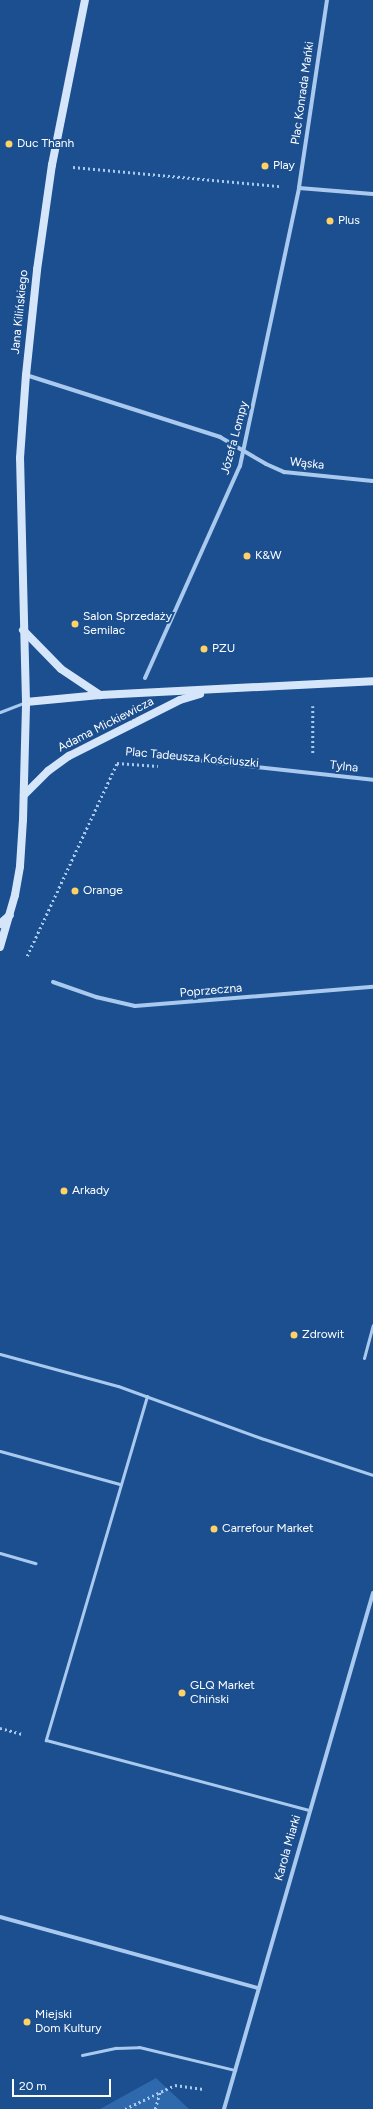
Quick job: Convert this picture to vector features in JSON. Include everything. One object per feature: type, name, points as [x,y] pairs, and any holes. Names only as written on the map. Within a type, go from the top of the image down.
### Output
[{"type":"main road","name":"Jana Kilińskiego","points":[[23,630],[20,458],[26,374],[37,270],[52,165],[85,0]]},
{"type":"main road","points":[[23,630],[61,669],[100,695]]},
{"type":"main road","points":[[0,947],[10,914],[20,866],[24,795],[26,702],[23,630]]},
{"type":"main road","name":"Adama Mickiewicza","points":[[26,702],[100,695],[208,692],[373,681]]},
{"type":"main road","name":"Adama Mickiewicza","points":[[24,795],[48,771],[93,743],[180,700],[208,692]]},
{"type":"main road","points":[[0,924],[10,914]]},
{"type":"street","name":"Plac Konrada Mańki","points":[[299,188],[327,0]]},
{"type":"street","points":[[299,188],[373,194]]},
{"type":"street","name":"Józefa Lompy","points":[[145,678],[234,481],[244,451],[299,188]]},
{"type":"street","name":"Wąska","points":[[26,374],[220,437],[284,472],[373,481]]},
{"type":"street","name":"Plac Tadeusza Kościuszki","points":[[175,758],[313,774]]},
{"type":"street","name":"Tylna","points":[[313,774],[373,780]]},
{"type":"street","name":"Poprzeczna","points":[[53,982],[96,997],[135,1006],[373,987]]},
{"type":"street","name":"Karola Miarki","points":[[224,2109],[373,1593]]},
{"type":"street","points":[[0,1917],[258,1988]]},
{"type":"lane","points":[[0,712],[26,702]]},
{"type":"lane","points":[[364,1358],[373,1325]]},
{"type":"lane","points":[[0,1354],[147,1396],[264,1439],[373,1475]]},
{"type":"lane","points":[[147,1396],[46,1740],[310,1810]]},
{"type":"lane","points":[[0,1451],[120,1484]]},
{"type":"lane","points":[[0,1553],[36,1563]]},
{"type":"lane","points":[[82,2055],[116,2048],[139,2047],[235,2070]]},
{"type":"path","points":[[70,167],[299,188]]},
{"type":"path","points":[[313,704],[313,774]]},
{"type":"path","name":"Plac Tadeusza Kościuszki","points":[[26,956],[117,763],[166,767]]},
{"type":"path","points":[[0,1728],[23,1734]]},
{"type":"path","points":[[125,2109],[175,2085],[205,2089]]},
{"type":"path","points":[[155,2109],[160,2091]]},
{"type":"shaded area","points":[[156,2078],[189,2109],[100,2109]]},
{"type":"place","name":"Duc Thanh","points":[[9,144]]},
{"type":"place","name":"Play","points":[[265,166]]},
{"type":"place","name":"Plus","points":[[330,221]]},
{"type":"place","name":"K&W","points":[[247,556]]},
{"type":"place","name":"Salon Sprzedaży Semilac","points":[[75,624]]},
{"type":"place","name":"PZU","points":[[204,649]]},
{"type":"place","name":"Orange","points":[[75,891]]},
{"type":"place","name":"Arkady","points":[[64,1191]]},
{"type":"place","name":"Zdrowit","points":[[294,1335]]},
{"type":"place","name":"Carrefour Market","points":[[214,1529]]},
{"type":"place","name":"GLQ Market Chiński","points":[[182,1693]]},
{"type":"place","name":"Miejski Dom Kultury","points":[[27,2022]]}]
